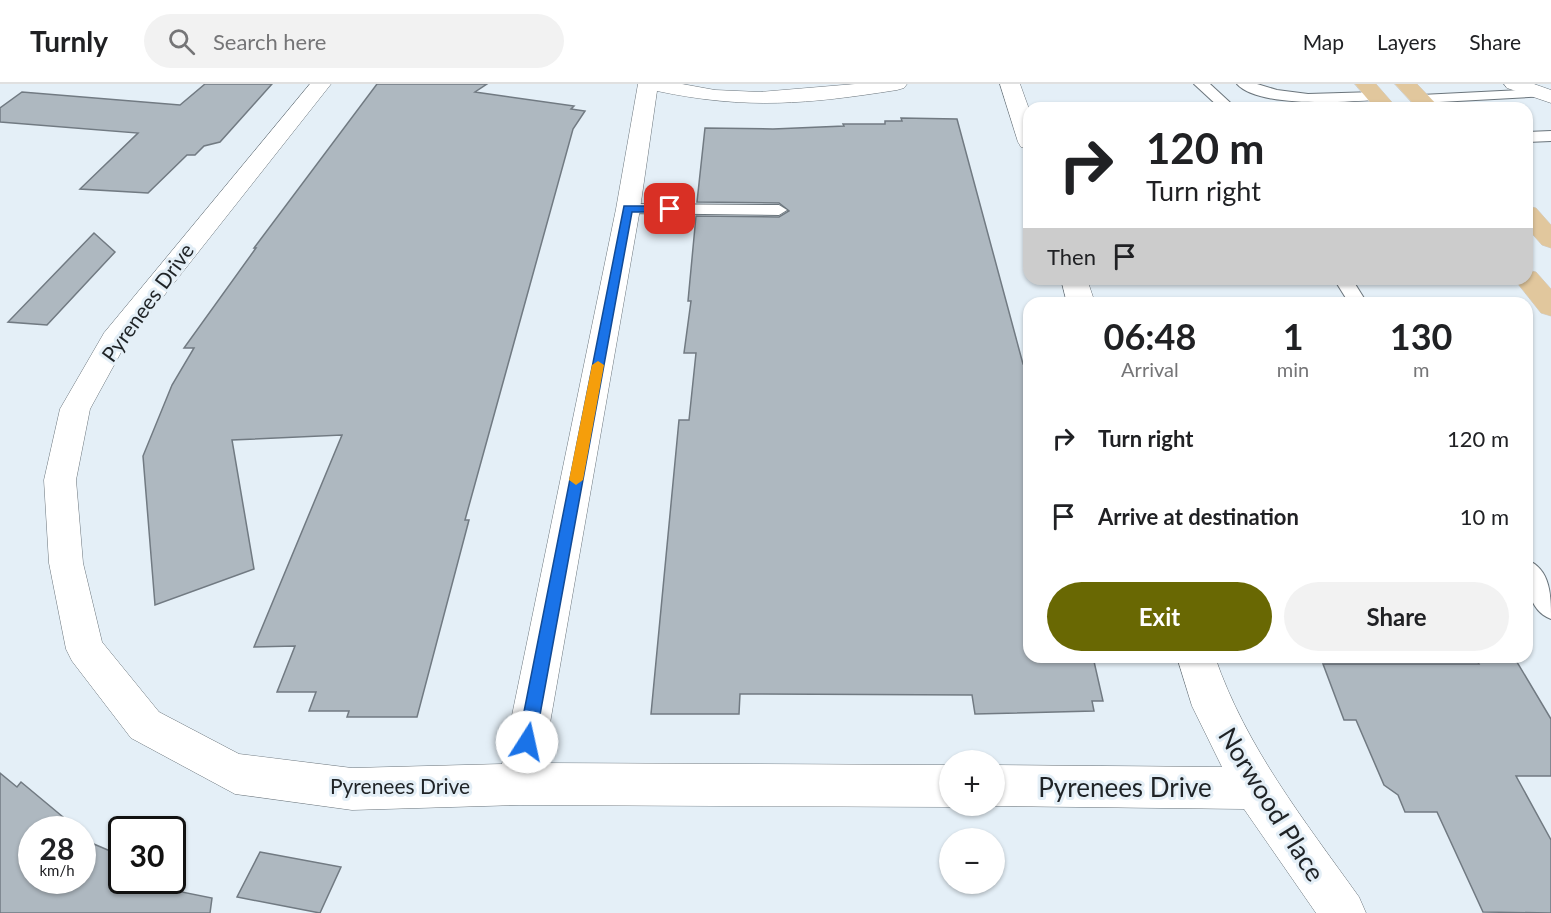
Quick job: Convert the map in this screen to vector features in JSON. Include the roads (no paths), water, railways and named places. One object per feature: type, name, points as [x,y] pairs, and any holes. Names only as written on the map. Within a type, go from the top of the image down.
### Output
[{"type":"main road","points":[[1405,84],[1423,102]]},
{"type":"main road","points":[[1533,220],[1551,240]]},
{"type":"main road","points":[[1533,285],[1551,307]]},
{"type":"street","name":"Pyrenees Drive","points":[[321,84],[114,340],[75,409],[60,480],[66,563],[85,649],[145,725],[235,774],[352,789],[519,784],[939,786]]},
{"type":"street","points":[[519,784],[650,84],[715,96],[779,97],[833,93],[897,84]]},
{"type":"street","points":[[1010,84],[1023,124]]},
{"type":"street","points":[[1514,84],[1546,95]]},
{"type":"street","name":"Norwood Place","points":[[1198,663],[1212,706],[1255,788],[1342,913]]},
{"type":"street","name":"Pyrenees Drive","points":[[1005,786],[1255,788]]},
{"type":"lane","points":[[1201,84],[1222,102]]},
{"type":"lane","points":[[1244,84],[1269,95],[1296,98],[1375,96]]},
{"type":"lane","points":[[1452,102],[1546,95]]},
{"type":"lane","points":[[1533,137],[1551,136]]},
{"type":"lane","points":[[628,208],[779,210]]},
{"type":"lane","points":[[1533,580],[1551,608]]}]
